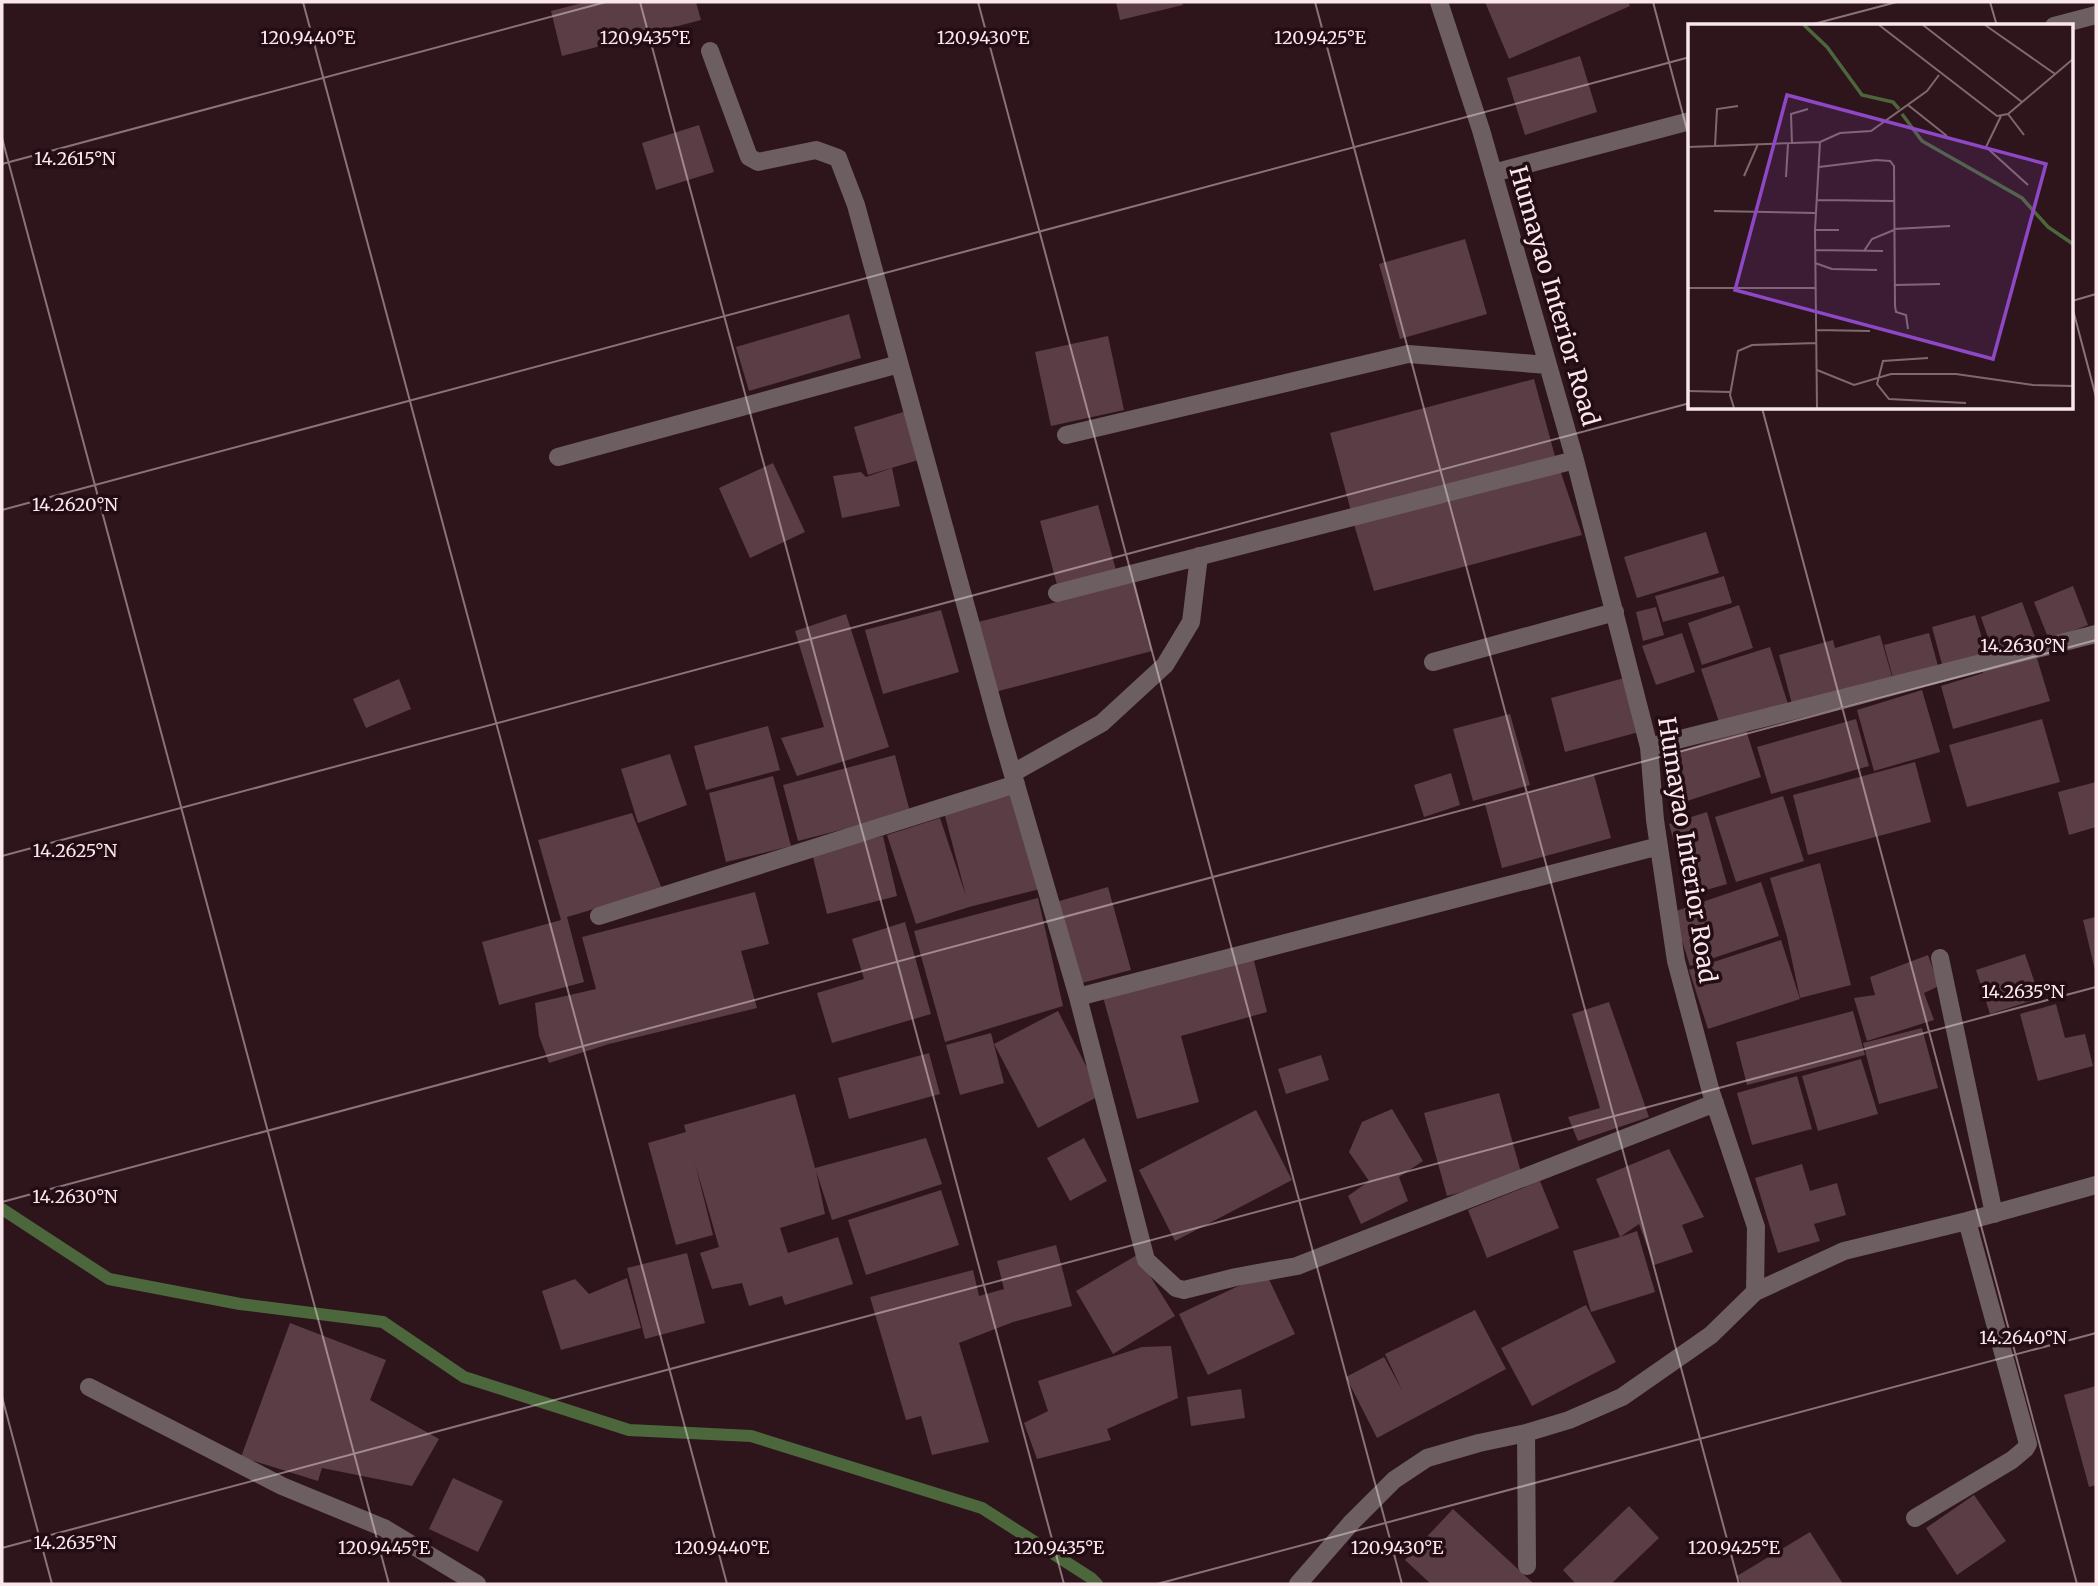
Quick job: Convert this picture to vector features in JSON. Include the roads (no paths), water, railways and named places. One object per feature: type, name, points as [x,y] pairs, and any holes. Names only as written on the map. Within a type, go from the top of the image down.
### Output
[{"type":"street","name":"Humayao Interior Road","points":[[1439,2],[1493,173],[1575,460],[1649,747],[1659,846],[1676,961],[1715,1102],[1756,1227],[1755,1293]]},
{"type":"street","points":[[2062,24],[2096,15]]},
{"type":"street","points":[[710,51],[749,157],[758,162],[816,150],[838,158],[856,205],[1014,778],[1078,997],[1146,1260],[1176,1288],[1184,1290],[1297,1266],[1715,1102]]},
{"type":"street","points":[[1493,173],[1688,122]]},
{"type":"street","points":[[1066,435],[1408,354],[1548,365]]},
{"type":"street","points":[[558,457],[899,364]]},
{"type":"street","points":[[1057,593],[1575,460]]},
{"type":"street","points":[[599,916],[1014,778],[1101,723],[1165,665],[1191,622],[1199,556]]},
{"type":"street","points":[[1433,663],[1615,612]]},
{"type":"street","points":[[1649,747],[2096,634]]},
{"type":"street","points":[[1078,997],[1659,846]]},
{"type":"street","points":[[1940,958],[1994,1214]]},
{"type":"street","points":[[1298,1584],[1352,1522],[1394,1480],[1427,1458],[1569,1420],[1622,1397],[1711,1335],[1755,1293],[1844,1251],[1994,1214],[2096,1185]]},
{"type":"street","points":[[1915,1518],[2012,1460],[2028,1444],[1967,1221]]},
{"type":"street","points":[[89,1387],[282,1486],[384,1528],[477,1584]]},
{"type":"street","points":[[1526,1433],[1527,1566]]},
{"type":"waterway","points":[[2,1209],[109,1279],[240,1304],[383,1322],[464,1377],[629,1430],[751,1436],[982,1508],[1097,1584]]}]
